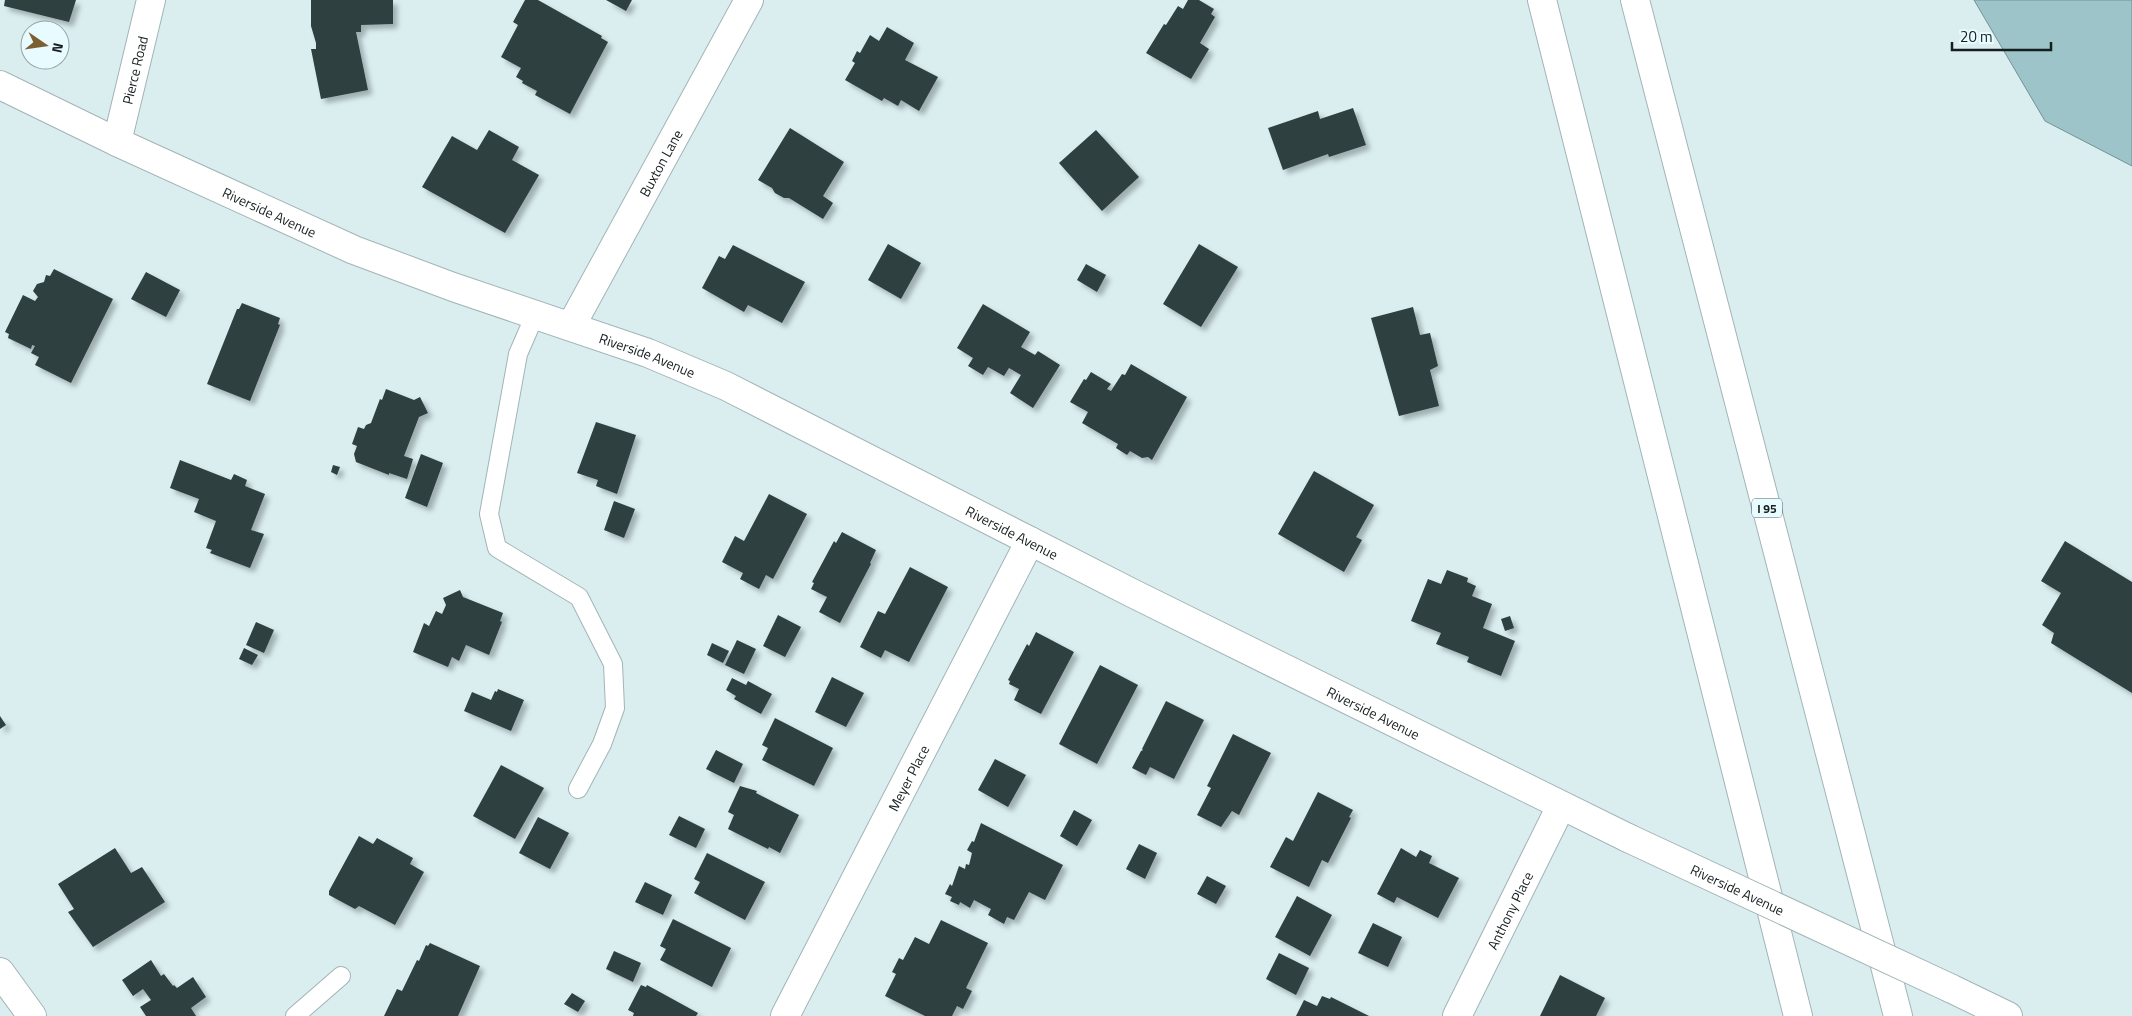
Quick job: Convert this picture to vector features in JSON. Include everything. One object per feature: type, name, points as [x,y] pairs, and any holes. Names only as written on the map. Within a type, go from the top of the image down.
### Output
[{"type":"main road","name":"Pierce Road","points":[[117,142],[152,0]]},
{"type":"main road","name":"Buxton Lane","points":[[571,326],[749,0]]},
{"type":"main road","points":[[1542,0],[1798,1016]]},
{"type":"main road","name":"I 95","points":[[1635,0],[1898,1016]]},
{"type":"main road","name":"Riverside Avenue","points":[[0,85],[117,142],[354,250],[648,353],[726,386],[1141,598],[1561,806],[2008,1016]]},
{"type":"main road","name":"Meyer Place","points":[[785,1016],[1030,541]]},
{"type":"main road","name":"Anthony Place","points":[[1457,1016],[1561,806]]},
{"type":"main road","points":[[0,972],[32,1016]]},
{"type":"lane","points":[[535,315],[518,354],[489,514],[497,548],[578,598],[613,664],[615,708],[602,744],[578,789]]},
{"type":"lane","points":[[295,1016],[341,976]]},
{"type":"water","points":[[1974,0],[2132,0],[2132,166],[2045,121]]},
{"type":"building","points":[[5,0],[76,0],[70,20],[61,20],[4,6]]},
{"type":"building","points":[[311,0],[393,0],[393,24],[361,25],[361,32],[356,32],[368,90],[321,99],[311,49],[316,49],[316,43],[311,26]]},
{"type":"building","points":[[525,0],[538,0],[602,36],[601,38],[608,42],[570,114],[535,95],[537,91],[522,83],[523,81],[516,77],[521,68],[501,57],[518,25],[513,22]]},
{"type":"building","points":[[606,0],[632,0],[626,11]]},
{"type":"building","points":[[1188,0],[1199,0],[1214,9],[1211,14],[1215,17],[1200,43],[1209,49],[1191,79],[1146,53],[1178,6],[1183,9]]},
{"type":"building","points":[[887,27],[914,43],[905,60],[938,77],[919,111],[901,100],[898,106],[884,98],[882,101],[845,80],[855,63],[852,61],[857,51],[860,53],[870,35],[879,41]]},
{"type":"building","points":[[1353,108],[1366,145],[1329,157],[1328,154],[1283,170],[1268,128],[1318,111],[1320,119]]},
{"type":"building","points":[[790,128],[844,162],[823,196],[833,203],[823,219],[789,198],[784,198],[775,193],[772,188],[758,180]]},
{"type":"building","points":[[489,130],[519,147],[512,160],[539,175],[505,233],[422,187],[452,136],[477,150]]},
{"type":"building","points":[[1096,130],[1139,177],[1102,211],[1059,163]]},
{"type":"building","points":[[888,244],[921,263],[901,299],[868,280]]},
{"type":"building","points":[[1199,244],[1238,267],[1201,327],[1163,304]]},
{"type":"building","points":[[733,245],[805,282],[782,323],[748,305],[744,312],[702,288],[719,256],[725,259]]},
{"type":"building","points":[[1086,264],[1106,275],[1097,292],[1077,280]]},
{"type":"building","points":[[54,269],[113,299],[71,383],[35,365],[39,357],[31,353],[35,346],[32,345],[31,349],[8,338],[9,334],[5,332],[23,295],[35,301],[38,297],[33,291],[37,284],[44,282],[46,275],[50,276]]},
{"type":"building","points":[[146,272],[180,290],[166,317],[131,299]]},
{"type":"building","points":[[242,303],[280,318],[278,324],[280,325],[250,401],[207,384],[237,309],[239,309]]},
{"type":"building","points":[[983,304],[1030,332],[1021,347],[1035,355],[1038,351],[1060,365],[1033,408],[1010,393],[1021,375],[1009,368],[1004,376],[988,367],[983,375],[968,366],[973,358],[957,348]]},
{"type":"building","points":[[1413,307],[1420,335],[1430,333],[1438,366],[1430,370],[1439,406],[1399,416],[1371,318]]},
{"type":"building","points":[[1131,364],[1187,397],[1152,460],[1148,457],[1142,458],[1130,451],[1127,455],[1116,448],[1118,444],[1082,423],[1088,412],[1070,402],[1084,379],[1086,380],[1091,372],[1111,384],[1107,389],[1111,391],[1122,374],[1125,375]]},
{"type":"building","points":[[386,389],[414,400],[420,397],[428,413],[419,417],[404,456],[413,459],[407,479],[389,473],[389,475],[356,462],[354,454],[357,446],[352,444],[358,427],[364,429],[366,425],[371,423]]},
{"type":"building","points":[[596,422],[636,435],[617,494],[596,486],[598,480],[577,473]]},
{"type":"building","points":[[421,454],[443,463],[427,507],[405,498]]},
{"type":"building","points":[[180,460],[231,480],[234,474],[247,480],[245,486],[265,494],[251,530],[264,534],[250,568],[210,553],[212,550],[206,548],[216,521],[194,512],[199,499],[170,488]]},
{"type":"building","points":[[333,465],[340,467],[337,475],[331,472]]},
{"type":"building","points":[[1314,471],[1374,505],[1356,537],[1362,540],[1344,572],[1278,534]]},
{"type":"building","points":[[769,494],[807,514],[773,579],[766,575],[759,589],[740,579],[743,573],[722,562],[735,536],[744,541]]},
{"type":"building","points":[[614,501],[635,509],[624,538],[604,530]]},
{"type":"building","points":[[842,532],[876,550],[871,564],[840,623],[819,612],[827,597],[811,589],[814,583],[812,582],[834,541],[836,543]]},
{"type":"building","points":[[2065,541],[2132,582],[2132,693],[2051,643],[2054,633],[2042,625],[2061,593],[2041,581]]},
{"type":"building","points":[[910,567],[948,587],[909,662],[885,650],[881,658],[860,647],[878,611],[885,614]]},
{"type":"building","points":[[1447,570],[1468,578],[1467,582],[1476,586],[1472,596],[1492,604],[1483,628],[1515,641],[1501,676],[1467,662],[1469,657],[1436,644],[1441,633],[1411,621],[1428,579],[1441,584]]},
{"type":"building","points":[[460,590],[463,597],[503,613],[500,621],[502,622],[489,655],[466,645],[459,661],[452,657],[448,667],[413,652],[424,623],[429,626],[436,611],[442,614],[446,605],[443,598]]},
{"type":"building","points":[[778,615],[801,627],[785,657],[763,646]]},
{"type":"building","points":[[1510,616],[1514,628],[1505,631],[1501,619]]},
{"type":"building","points":[[256,622],[274,630],[264,653],[246,645]]},
{"type":"building","points":[[1036,632],[1074,652],[1041,714],[1014,700],[1019,689],[1009,684],[1010,681],[1008,680],[1027,644],[1029,646]]},
{"type":"building","points":[[737,640],[756,649],[744,674],[725,665]]},
{"type":"building","points":[[712,643],[729,651],[723,663],[707,655]]},
{"type":"building","points":[[244,648],[258,655],[252,665],[239,659]]},
{"type":"building","points":[[1100,665],[1138,685],[1097,764],[1059,744]]},
{"type":"building","points":[[832,677],[864,693],[846,727],[815,712]]},
{"type":"building","points":[[732,678],[746,685],[748,681],[772,694],[761,714],[734,699],[736,696],[726,690]]},
{"type":"building","points":[[498,689],[524,700],[511,731],[464,711],[472,692],[491,700]]},
{"type":"building","points":[[1166,701],[1204,720],[1174,779],[1150,767],[1146,775],[1132,768],[1143,750]]},
{"type":"building","points":[[0,716],[6,725],[0,729]]},
{"type":"building","points":[[775,718],[833,748],[814,786],[762,760],[768,748],[762,745]]},
{"type":"building","points":[[1233,734],[1271,753],[1239,815],[1232,811],[1221,827],[1197,815],[1211,788],[1207,786]]},
{"type":"building","points":[[716,750],[743,764],[734,783],[706,769]]},
{"type":"building","points":[[995,759],[1026,775],[1008,807],[978,790]]},
{"type":"building","points":[[501,765],[544,788],[515,839],[473,816]]},
{"type":"building","points":[[740,786],[757,791],[756,793],[799,815],[780,853],[728,829],[734,815],[728,812]]},
{"type":"building","points":[[1318,792],[1353,810],[1349,817],[1351,818],[1328,863],[1322,860],[1309,887],[1270,867],[1286,837],[1293,841]]},
{"type":"building","points":[[1074,810],[1092,820],[1077,846],[1060,836]]},
{"type":"building","points":[[679,816],[705,829],[696,848],[669,835]]},
{"type":"building","points":[[538,817],[569,833],[550,869],[519,853]]},
{"type":"building","points":[[981,823],[1063,865],[1045,900],[1029,892],[1014,920],[1007,917],[1004,924],[988,915],[991,909],[974,900],[970,908],[960,902],[959,905],[950,901],[952,897],[945,894],[950,884],[952,886],[959,866],[965,869],[966,864],[969,865],[972,853],[967,850],[972,841],[974,842]]},
{"type":"building","points":[[359,836],[373,844],[377,838],[413,858],[410,864],[424,872],[395,925],[359,906],[355,909],[329,895],[329,891]]},
{"type":"building","points":[[1139,844],[1157,853],[1145,879],[1126,869]]},
{"type":"building","points":[[115,848],[131,873],[142,867],[165,902],[93,947],[68,912],[74,909],[58,884]]},
{"type":"building","points":[[1401,848],[1416,857],[1420,850],[1432,856],[1429,863],[1459,878],[1438,918],[1397,897],[1394,903],[1377,894]]},
{"type":"building","points":[[707,853],[765,882],[745,920],[694,893],[700,882],[694,879]]},
{"type":"building","points":[[1207,876],[1226,886],[1216,904],[1197,894]]},
{"type":"building","points":[[645,882],[672,895],[663,915],[635,902]]},
{"type":"building","points":[[1297,896],[1332,915],[1310,956],[1275,937]]},
{"type":"building","points":[[673,919],[731,948],[712,987],[660,960],[666,949],[660,946]]},
{"type":"building","points":[[941,920],[988,943],[966,988],[972,991],[963,1009],[957,1006],[952,1016],[925,1016],[885,996],[896,974],[892,972],[899,958],[903,960],[915,937],[929,944]]},
{"type":"building","points":[[1373,923],[1402,937],[1388,967],[1358,953]]},
{"type":"building","points":[[430,943],[480,966],[458,1016],[384,1016],[397,989],[402,991],[417,960],[419,961],[426,945],[428,946]]},
{"type":"building","points":[[614,951],[641,963],[633,982],[606,969]]},
{"type":"building","points":[[1279,953],[1309,968],[1296,995],[1266,979]]},
{"type":"building","points":[[151,960],[161,976],[164,974],[173,986],[177,988],[193,977],[206,997],[191,1008],[196,1016],[146,1016],[140,1007],[151,1000],[143,989],[133,996],[122,980]]},
{"type":"building","points":[[1560,975],[1605,998],[1596,1016],[1540,1016]]},
{"type":"building","points":[[641,985],[646,987],[647,985],[698,1013],[696,1016],[633,1016],[634,1013],[628,1010]]},
{"type":"building","points":[[572,993],[585,1001],[578,1012],[564,1004]]},
{"type":"building","points":[[1322,996],[1330,999],[1331,997],[1369,1016],[1296,1016],[1304,1000],[1317,1006]]}]
